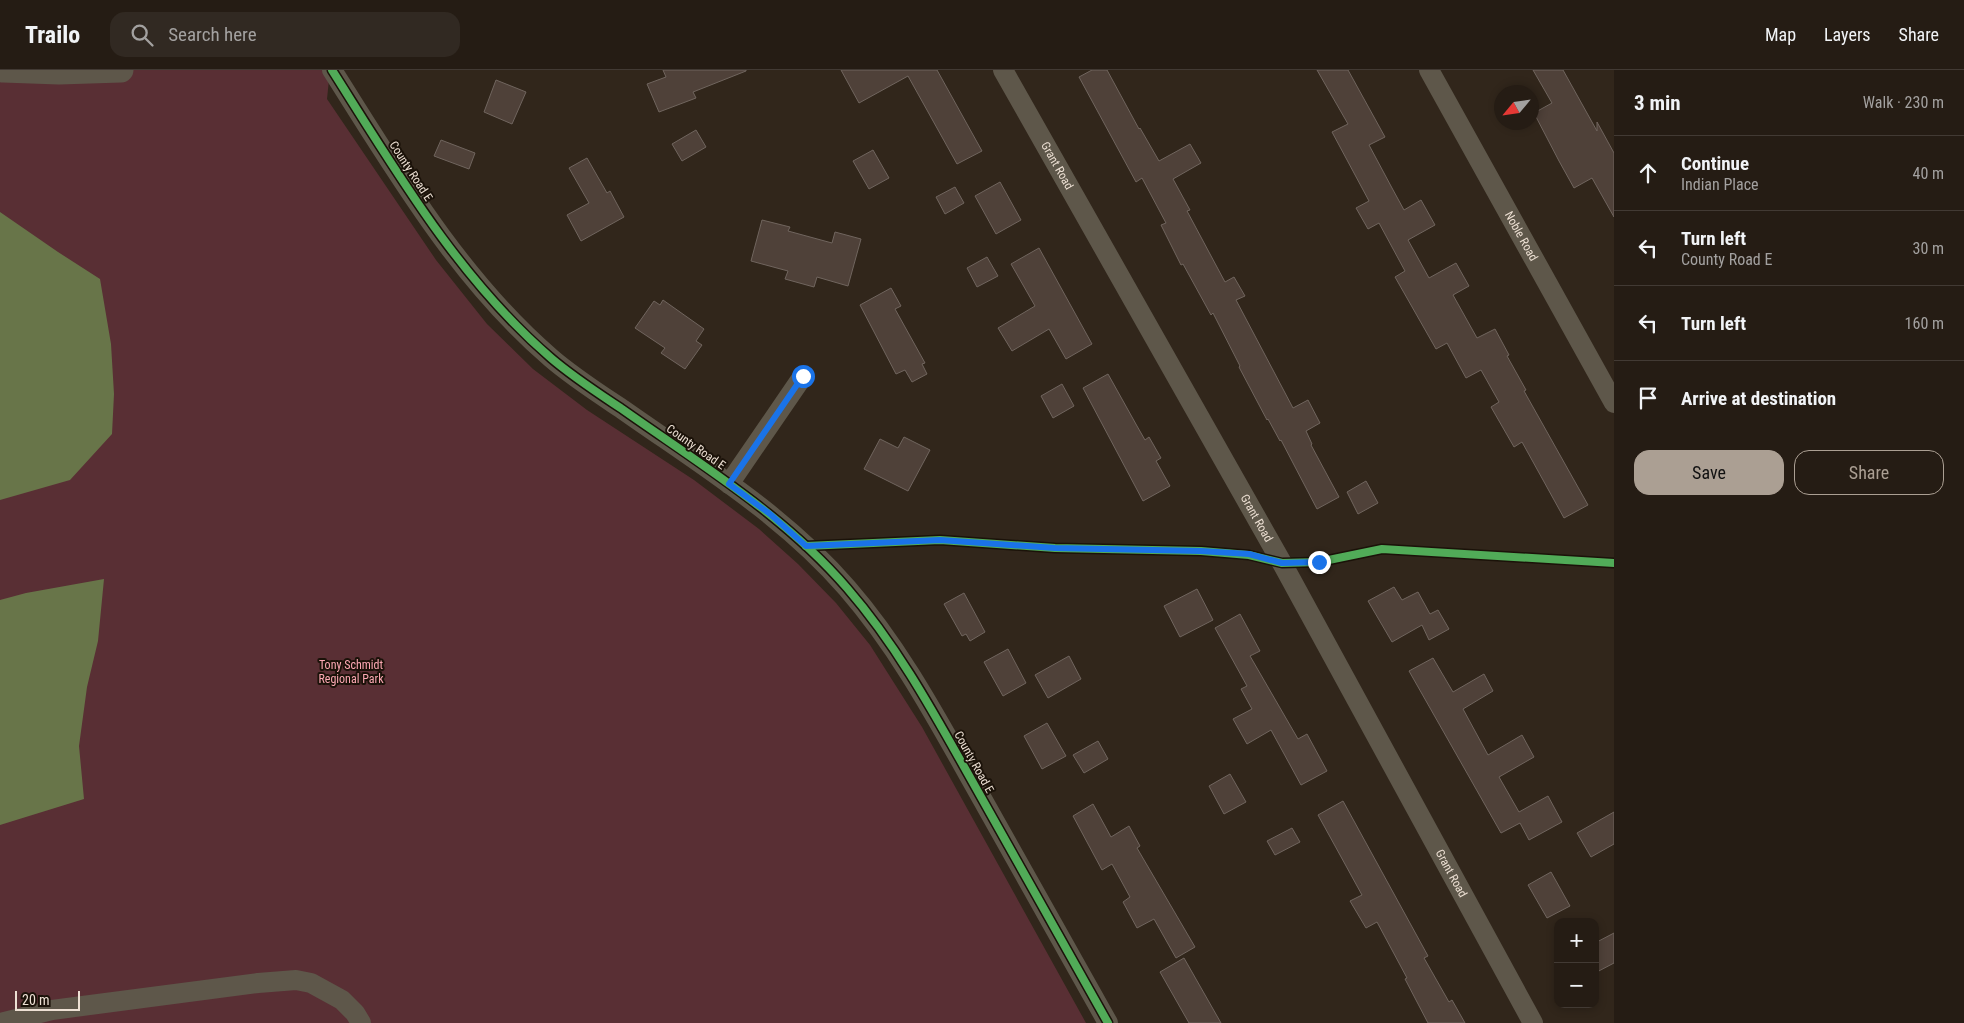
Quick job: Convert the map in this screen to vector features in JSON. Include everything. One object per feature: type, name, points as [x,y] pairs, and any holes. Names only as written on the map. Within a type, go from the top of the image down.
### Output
[{"type":"street","points":[[4,70],[86,72],[121,70]]},
{"type":"street","name":"County Road E","points":[[332,70],[435,227],[472,276],[511,321],[552,359],[770,514],[806,546],[846,587],[906,665],[1108,1023]]},
{"type":"street","name":"Grant Road","points":[[1003,70],[1282,563],[1533,1023]]},
{"type":"street","name":"Noble Road","points":[[1429,70],[1614,403]]},
{"type":"street","points":[[729,484],[803,376]]},
{"type":"street","points":[[0,1022],[52,1010],[258,983],[296,980],[311,983],[326,990],[342,1000],[358,1018]]},
{"type":"green space","name":"Tony Schmidt Regional Park","points":[[0,70],[330,70],[327,99],[436,260],[487,324],[533,369],[587,410],[694,480],[759,529],[798,564],[836,603],[870,645],[922,727],[1086,1023],[0,1023]]},
{"type":"shaded area","points":[[0,212],[100,279],[111,344],[114,394],[112,434],[70,480],[0,500]]},
{"type":"shaded area","points":[[104,579],[98,641],[87,687],[79,746],[84,799],[0,825],[0,600],[26,593]]},
{"type":"building","points":[[663,70],[746,71],[693,92],[696,98],[659,112],[647,84],[666,77]]},
{"type":"building","points":[[841,70],[937,70],[982,151],[957,164],[908,76],[859,103]]},
{"type":"building","points":[[1092,70],[1107,70],[1159,161],[1190,144],[1201,163],[1173,179],[1190,210],[1187,211],[1225,282],[1234,277],[1245,296],[1236,300],[1293,408],[1308,400],[1320,423],[1306,431],[1311,445],[1339,497],[1317,509],[1281,440],[1267,420],[1213,313],[1211,315],[1183,264],[1181,265],[1161,225],[1166,223],[1142,178],[1136,182],[1079,77]]},
{"type":"building","points":[[1317,70],[1348,70],[1385,137],[1369,145],[1404,210],[1421,200],[1435,225],[1408,240],[1429,278],[1456,263],[1469,286],[1453,295],[1477,338],[1495,329],[1509,355],[1507,356],[1526,390],[1524,391],[1588,505],[1564,518],[1522,442],[1514,447],[1491,407],[1499,402],[1481,370],[1466,378],[1447,343],[1436,349],[1395,277],[1405,271],[1379,223],[1368,229],[1356,208],[1369,201],[1332,132],[1348,124]]},
{"type":"building","points":[[1533,70],[1563,70],[1597,131],[1597,122],[1614,153],[1614,217],[1592,178],[1574,188],[1559,161],[1539,123],[1539,110],[1552,103]]},
{"type":"building","points":[[496,80],[526,92],[512,124],[484,112]]},
{"type":"building","points":[[696,130],[706,147],[682,161],[672,144]]},
{"type":"building","points":[[441,140],[475,153],[469,169],[434,156]]},
{"type":"building","points":[[873,150],[889,178],[869,189],[853,161]]},
{"type":"building","points":[[587,158],[607,193],[610,191],[624,217],[581,241],[567,215],[589,203],[569,168]]},
{"type":"building","points":[[1000,182],[1021,220],[996,234],[975,196]]},
{"type":"building","points":[[955,187],[964,203],[945,214],[936,197]]},
{"type":"building","points":[[762,220],[790,227],[788,231],[832,243],[835,232],[861,239],[848,286],[817,277],[814,287],[785,279],[788,271],[751,261]]},
{"type":"building","points":[[1039,248],[1092,344],[1066,359],[1049,329],[1012,351],[998,328],[1035,306],[1011,264]]},
{"type":"building","points":[[987,257],[998,276],[977,287],[967,268]]},
{"type":"building","points":[[891,288],[901,306],[895,309],[925,363],[922,364],[927,374],[912,382],[905,370],[896,374],[860,305]]},
{"type":"building","points":[[663,300],[704,329],[696,341],[702,345],[685,369],[661,353],[665,348],[635,328],[654,301],[660,305]]},
{"type":"building","points":[[1108,374],[1145,440],[1149,437],[1161,458],[1156,461],[1170,486],[1143,501],[1083,388]]},
{"type":"building","points":[[1062,384],[1074,406],[1053,418],[1041,396]]},
{"type":"building","points":[[904,437],[930,450],[908,491],[864,469],[880,439],[898,448]]},
{"type":"building","points":[[1366,481],[1378,503],[1358,514],[1347,492]]},
{"type":"building","points":[[1394,587],[1402,600],[1418,592],[1430,614],[1438,610],[1449,629],[1429,640],[1422,625],[1392,642],[1368,601]]},
{"type":"building","points":[[1197,589],[1213,620],[1180,637],[1164,606]]},
{"type":"building","points":[[964,593],[985,632],[970,641],[966,634],[962,636],[944,604]]},
{"type":"building","points":[[1240,614],[1260,651],[1250,656],[1298,739],[1307,734],[1327,771],[1301,785],[1271,730],[1247,744],[1233,719],[1252,709],[1241,689],[1247,686],[1215,628]]},
{"type":"building","points":[[1008,649],[1026,683],[1003,696],[984,662]]},
{"type":"building","points":[[1069,656],[1081,679],[1048,698],[1035,675]]},
{"type":"building","points":[[1433,658],[1453,692],[1484,674],[1493,691],[1463,709],[1488,755],[1522,735],[1534,757],[1499,777],[1519,812],[1548,796],[1562,822],[1529,840],[1520,823],[1501,833],[1409,671]]},
{"type":"building","points":[[1047,723],[1066,756],[1042,769],[1024,736]]},
{"type":"building","points":[[1098,741],[1108,759],[1084,773],[1073,755]]},
{"type":"building","points":[[1230,774],[1246,802],[1224,814],[1209,786]]},
{"type":"building","points":[[1343,801],[1428,956],[1424,958],[1449,1002],[1452,1000],[1465,1023],[1428,1023],[1405,979],[1407,978],[1377,922],[1366,928],[1350,901],[1362,895],[1318,815]]},
{"type":"building","points":[[1093,804],[1111,837],[1129,826],[1140,846],[1137,848],[1195,947],[1176,958],[1154,919],[1137,928],[1123,902],[1130,897],[1112,864],[1102,870],[1073,816]]},
{"type":"building","points":[[1614,812],[1614,844],[1591,857],[1577,833]]},
{"type":"building","points":[[1292,828],[1300,842],[1275,855],[1267,841]]},
{"type":"building","points":[[1551,872],[1570,906],[1547,918],[1528,885]]},
{"type":"building","points":[[1614,933],[1614,963],[1599,971],[1599,963],[1599,941]]},
{"type":"building","points":[[1184,958],[1221,1023],[1189,1023],[1160,972]]},
{"type":"cycle path","points":[[332,70],[405,185],[431,222],[458,259],[518,327],[568,372],[711,471],[769,514],[822,562],[866,611],[901,660],[932,710],[1108,1023]]},
{"type":"cycle path","points":[[806,546],[940,540],[1055,548],[1201,551],[1249,555],[1282,563],[1319,562],[1382,549],[1614,563]]},
{"type":"route","points":[[803,376],[729,484],[770,514],[806,546],[940,540],[1055,548],[1201,551],[1249,554],[1282,563],[1319,562]]}]
